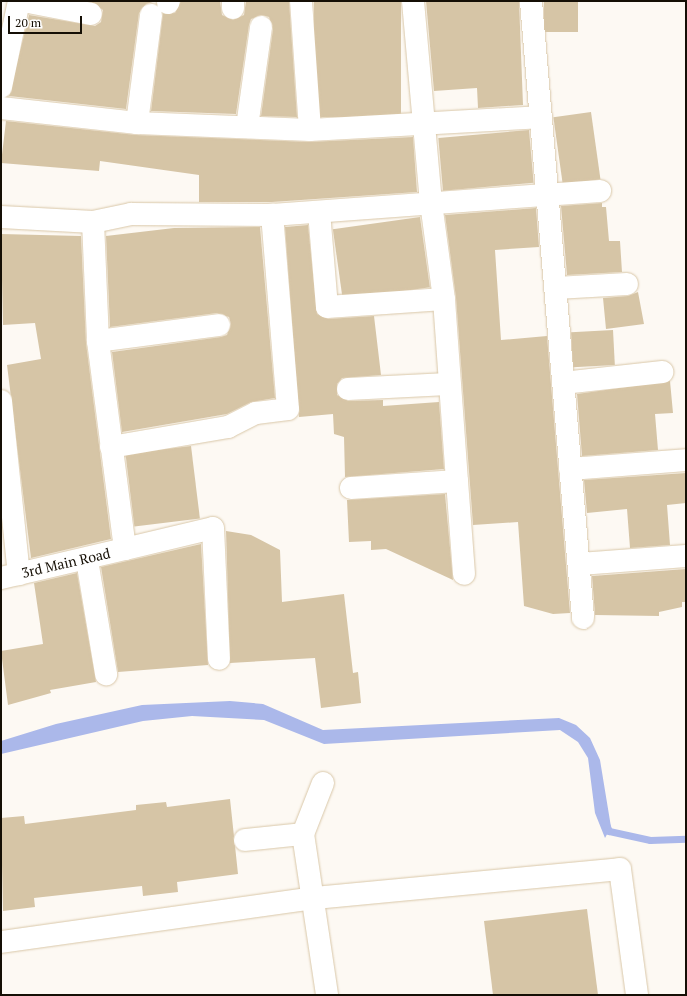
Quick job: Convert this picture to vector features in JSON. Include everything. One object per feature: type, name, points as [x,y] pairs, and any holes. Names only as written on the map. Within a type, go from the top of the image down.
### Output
[{"type":"street","points":[[1,87],[19,1]]},
{"type":"street","points":[[23,1],[92,14]]},
{"type":"street","points":[[301,1],[310,130]]},
{"type":"street","points":[[413,1],[431,203],[444,299],[448,384],[464,574]]},
{"type":"street","points":[[531,1],[539,117],[556,288],[570,469],[580,564],[583,618]]},
{"type":"street","points":[[137,123],[163,7]]},
{"type":"street","points":[[247,127],[261,27]]},
{"type":"street","points":[[1,108],[137,123],[310,130],[539,117]]},
{"type":"street","points":[[1,217],[93,222],[131,214],[272,215],[600,191]]},
{"type":"street","points":[[319,212],[327,307],[444,299]]},
{"type":"street","points":[[111,447],[228,426],[256,414],[288,409],[272,215]]},
{"type":"street","name":"3rd Main Road","points":[[10,576],[87,560],[125,549],[98,341],[93,222]]},
{"type":"street","points":[[556,288],[627,284]]},
{"type":"street","points":[[98,341],[218,325]]},
{"type":"street","points":[[563,383],[662,372]]},
{"type":"street","points":[[348,389],[448,384]]},
{"type":"street","points":[[1,402],[10,576]]},
{"type":"street","points":[[570,469],[686,460]]},
{"type":"street","points":[[351,488],[457,481]]},
{"type":"street","points":[[125,549],[213,528],[219,659]]},
{"type":"street","points":[[580,564],[686,556]]},
{"type":"street","points":[[87,560],[106,674]]},
{"type":"street","points":[[323,783],[303,834],[315,898],[327,995]]},
{"type":"street","points":[[245,840],[303,834]]},
{"type":"street","points":[[1,942],[315,898],[620,869],[637,995]]},
{"type":"water","points":[[230,701],[263,704],[323,730],[559,718],[576,725],[590,738],[600,760],[611,827],[605,838],[595,813],[588,758],[578,742],[560,730],[324,744],[264,720],[192,716],[143,721],[1,754],[1,741],[56,724],[142,705]]},
{"type":"building","points":[[90,1],[156,1],[146,4],[139,13],[126,109],[9,96],[29,15],[95,26],[101,22],[103,10]]},
{"type":"building","points":[[181,1],[220,1],[222,15],[233,20],[244,15],[246,1],[289,1],[297,117],[261,116],[273,29],[269,17],[262,15],[251,19],[249,25],[236,114],[151,111],[163,14],[175,13]]},
{"type":"building","points":[[314,1],[401,1],[401,117],[314,117]]},
{"type":"building","points":[[426,1],[519,1],[523,105],[478,108],[477,88],[434,91]]},
{"type":"building","points":[[544,1],[578,1],[578,32],[544,32]]},
{"type":"building","points":[[591,112],[600,179],[563,185],[553,117]]},
{"type":"building","points":[[6,121],[136,135],[309,142],[413,137],[417,192],[272,202],[199,202],[199,175],[100,161],[99,171],[1,163]]},
{"type":"building","points":[[529,130],[534,183],[443,191],[438,138]]},
{"type":"building","points":[[602,203],[602,207],[606,207],[609,241],[620,241],[622,272],[567,275],[561,206]]},
{"type":"building","points":[[536,208],[539,247],[495,250],[501,340],[547,336],[570,613],[553,614],[524,606],[518,522],[473,525],[456,298],[445,215]]},
{"type":"building","points":[[420,217],[430,287],[343,300],[333,229]]},
{"type":"building","points":[[308,225],[317,314],[328,319],[374,316],[381,375],[342,378],[337,384],[337,395],[348,401],[383,400],[383,406],[439,402],[444,469],[345,477],[344,437],[334,434],[333,414],[299,417],[285,227]]},
{"type":"building","points":[[260,227],[275,398],[251,402],[227,414],[122,432],[112,352],[221,337],[227,335],[231,324],[229,317],[217,313],[110,327],[106,236],[174,228]]},
{"type":"building","points":[[1,234],[81,236],[86,343],[111,539],[31,558],[7,365],[41,359],[35,323],[3,325]]},
{"type":"building","points":[[638,292],[644,324],[606,329],[603,298],[628,296]]},
{"type":"building","points":[[613,330],[615,365],[573,367],[571,332]]},
{"type":"building","points":[[670,381],[673,413],[655,414],[658,450],[582,456],[577,394]]},
{"type":"building","points":[[191,446],[200,518],[134,526],[125,454]]},
{"type":"building","points":[[686,473],[686,503],[667,505],[670,545],[630,548],[627,509],[587,513],[584,480]]},
{"type":"building","points":[[445,494],[453,580],[386,549],[371,550],[371,541],[349,542],[347,500]]},
{"type":"building","points":[[226,531],[251,535],[280,550],[282,602],[344,594],[353,673],[358,672],[361,703],[321,708],[315,658],[230,663]]},
{"type":"building","points":[[201,544],[208,665],[118,672],[101,567]]},
{"type":"building","points":[[686,569],[686,602],[682,602],[682,607],[659,612],[659,616],[595,615],[592,576]]},
{"type":"building","points":[[77,573],[96,682],[50,690],[51,693],[8,705],[1,651],[43,644],[34,583]]},
{"type":"building","points":[[230,799],[238,874],[177,882],[178,892],[143,896],[142,886],[34,898],[35,907],[3,911],[1,818],[24,816],[25,824],[136,810],[136,805],[166,802],[167,807]]},
{"type":"building","points":[[587,909],[598,995],[493,995],[484,921]]},
{"type":"waterway","points":[[605,822],[609,831],[650,840],[686,839]]}]
